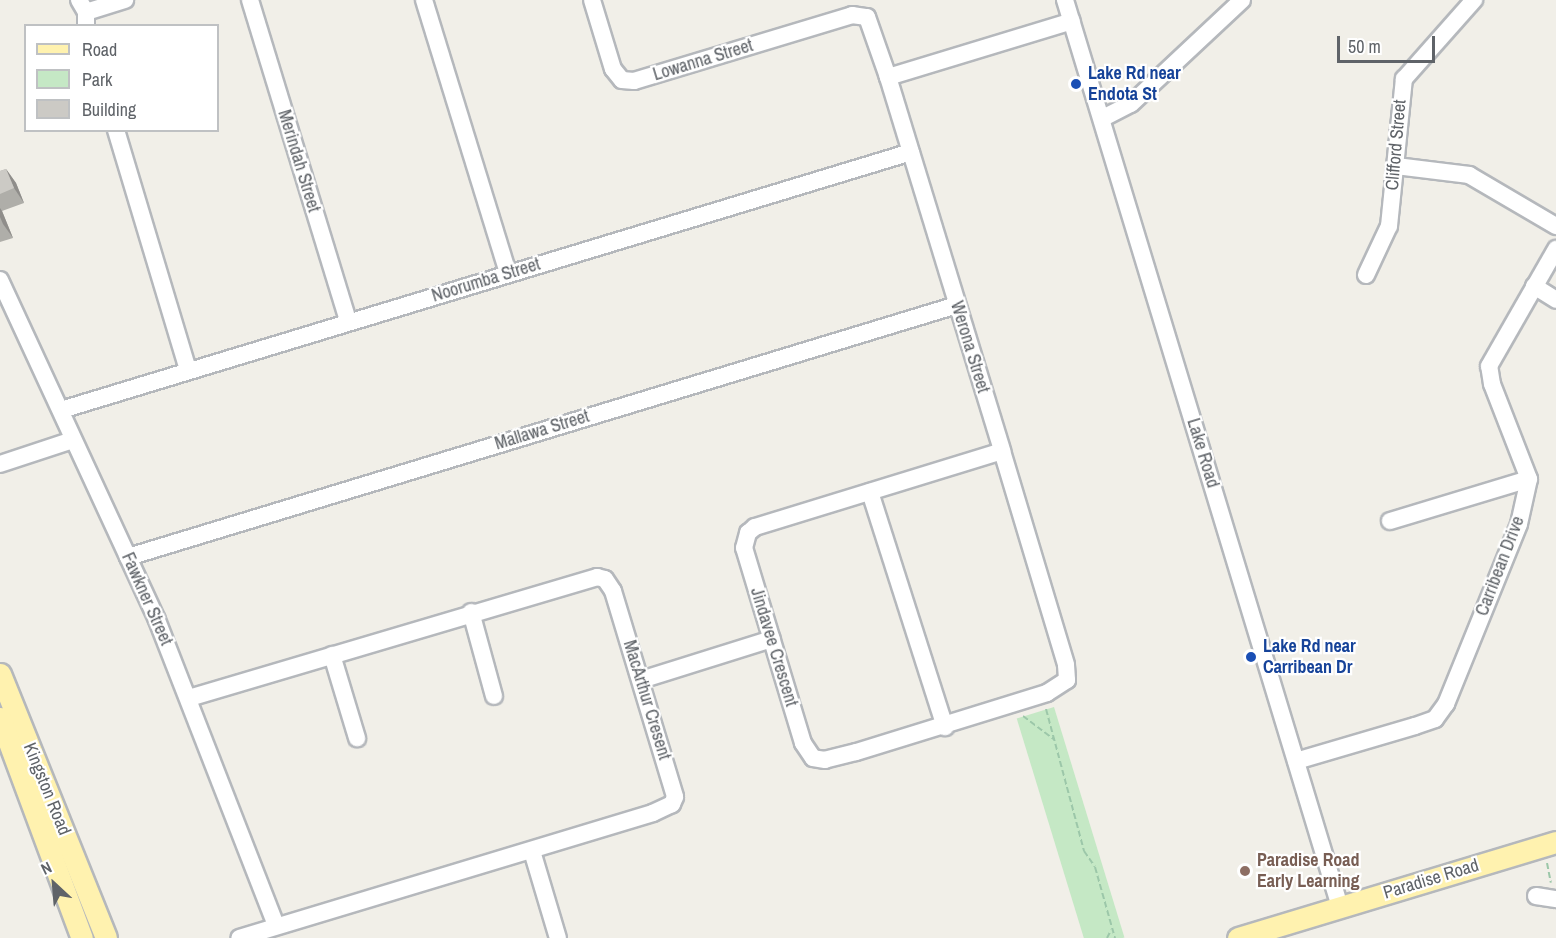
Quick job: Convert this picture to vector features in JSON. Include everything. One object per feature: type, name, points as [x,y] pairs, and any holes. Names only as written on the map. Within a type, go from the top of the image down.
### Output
[{"type":"main road","name":"Kingston Road","points":[[0,674],[106,938]]},
{"type":"main road","name":"Kingston Road","points":[[0,718],[82,938]]},
{"type":"main road","name":"Paradise Road","points":[[1238,938],[1549,844]]},
{"type":"street","points":[[83,12],[125,0]]},
{"type":"street","name":"Merindah Street","points":[[250,0],[348,321]]},
{"type":"street","points":[[424,0],[508,273]]},
{"type":"street","name":"Lowanna Street","points":[[592,0],[613,69],[622,80],[634,81],[852,15],[867,17]]},
{"type":"street","name":"Lake Road","points":[[1065,0],[1103,118],[1340,907]]},
{"type":"street","points":[[1103,118],[1131,104],[1242,0]]},
{"type":"street","name":"Clifford Street","points":[[1366,275],[1389,226],[1404,80],[1474,0]]},
{"type":"street","name":"Werona Street","points":[[867,17],[888,76],[1002,451],[1066,665],[1067,680]]},
{"type":"street","points":[[888,76],[1072,21]]},
{"type":"street","points":[[117,132],[188,370]]},
{"type":"street","name":"Noorumba Street","points":[[61,410],[348,321],[911,152]]},
{"type":"street","points":[[1396,165],[1469,175],[1556,226]]},
{"type":"street","points":[[1390,520],[1528,479],[1492,384],[1489,366],[1556,249]]},
{"type":"street","name":"Fawkner Street","points":[[0,279],[128,557],[189,698],[276,926]]},
{"type":"street","points":[[1534,286],[1556,300]]},
{"type":"street","name":"Mallawa Street","points":[[128,557],[957,305]]},
{"type":"street","points":[[0,464],[73,440]]},
{"type":"street","name":"Jindavee Crescent","points":[[1002,451],[755,527],[748,533],[744,548],[803,743],[813,758],[825,760],[945,727],[1047,693],[1067,680]]},
{"type":"street","name":"Carribean Drive","points":[[1296,761],[1435,718],[1446,704],[1518,524],[1528,479]]},
{"type":"street","points":[[870,492],[945,727]]},
{"type":"street","name":"MacArthur Cresent","points":[[189,698],[583,579],[605,579],[614,591],[672,787],[672,804],[532,851],[239,938]]},
{"type":"street","points":[[471,612],[494,696]]},
{"type":"street","points":[[641,680],[772,639]]},
{"type":"street","points":[[332,655],[357,738]]},
{"type":"street","points":[[532,851],[558,938]]},
{"type":"street","points":[[1536,896],[1555,893]]},
{"type":"path","points":[[1045,707],[1056,740],[1084,851],[1095,867],[1115,938]]},
{"type":"path","points":[[1021,714],[1056,740]]},
{"type":"path","points":[[1549,844],[1555,893]]},
{"type":"path","points":[[1107,938],[1111,930]]},
{"type":"green space","points":[[1054,707],[1124,937],[1084,938],[1017,718]]},
{"type":"building","points":[[6,169],[14,188],[0,194],[0,171]]},
{"type":"place","name":"Lake Rd near Endota St","points":[[1076,84]]},
{"type":"place","name":"Lake Rd near Carribean Dr","points":[[1251,657]]},
{"type":"place","name":"Paradise Road Early Learning","points":[[1245,871]]}]
